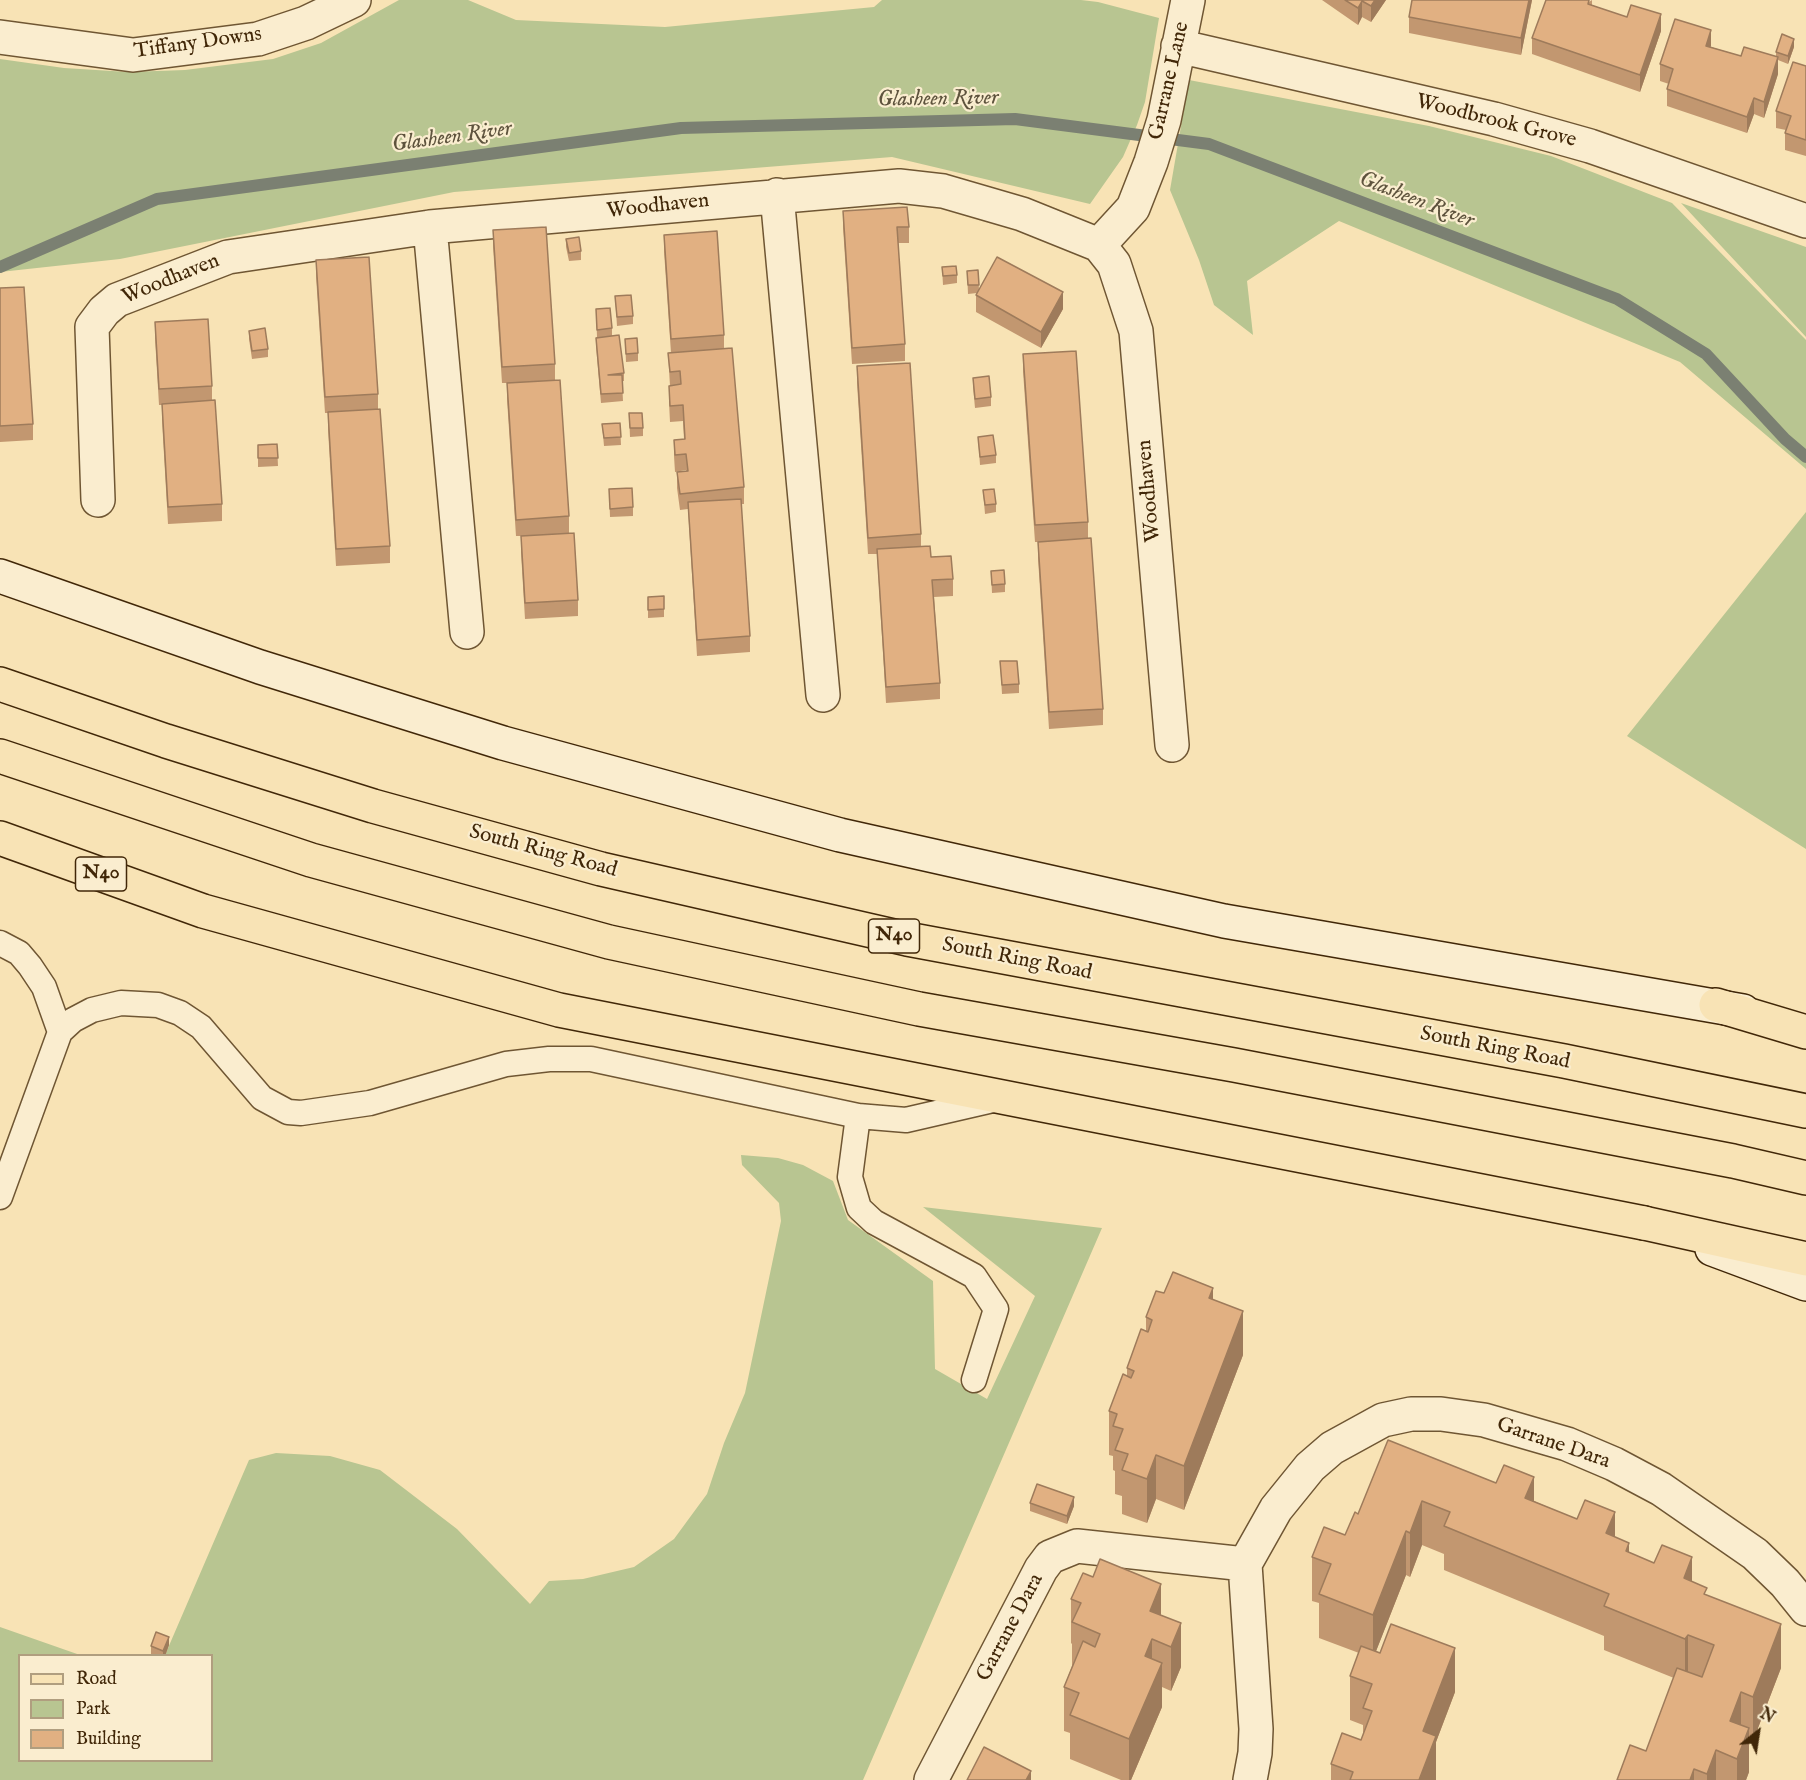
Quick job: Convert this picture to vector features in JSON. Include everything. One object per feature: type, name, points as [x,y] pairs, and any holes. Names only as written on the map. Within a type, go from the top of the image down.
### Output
[{"type":"main road","name":"South Ring Road","points":[[0,684],[166,741],[373,806],[612,871],[907,939],[1564,1061],[1806,1111]]},
{"type":"main road","points":[[0,756],[311,860],[609,942],[919,1009],[1246,1067],[1722,1158],[1806,1178]]},
{"type":"main road","name":"N40","points":[[0,838],[203,911],[559,1010],[1644,1223]]},
{"type":"main road","points":[[1716,1005],[1806,1032]]},
{"type":"main road","points":[[1644,1223],[1806,1259]]},
{"type":"street","name":"Tiffany Downs","points":[[0,37],[133,55],[258,39],[306,23],[354,0]]},
{"type":"street","name":"Garrane Lane","points":[[1099,244],[1133,208],[1150,162],[1164,120],[1188,0]]},
{"type":"street","name":"Woodbrook Grove","points":[[1179,46],[1494,119],[1590,146],[1806,221]]},
{"type":"street","name":"Woodhaven","points":[[98,500],[92,327],[104,310],[132,294],[228,257],[430,227],[899,186],[943,191],[1022,214],[1099,244],[1114,264],[1136,331],[1172,745]]},
{"type":"street","points":[[777,195],[823,695]]},
{"type":"street","points":[[430,227],[467,632]]},
{"type":"street","points":[[0,576],[260,667],[481,736],[840,835],[1224,921],[1716,1005],[1806,1025]]},
{"type":"street","points":[[1644,1223],[1806,1284]]},
{"type":"street","name":"Garrane Dara","points":[[931,1780],[1041,1569],[1050,1557],[1077,1546],[1245,1564],[1276,1509],[1310,1467],[1332,1448],[1383,1420],[1411,1413],[1441,1414],[1484,1420],[1568,1444],[1614,1464],[1661,1490],[1755,1554],[1785,1583],[1806,1609]]},
{"type":"street","points":[[1245,1564],[1256,1729],[1256,1753],[1250,1780]]},
{"type":"lane","points":[[0,943],[19,953],[30,966],[44,987],[60,1032]]},
{"type":"lane","points":[[0,1197],[60,1032],[73,1020],[92,1010],[121,1003],[158,1005],[180,1013],[201,1027],[262,1098],[288,1112],[319,1111],[370,1103],[506,1065],[549,1059],[591,1059],[858,1116],[906,1120],[1005,1098]]},
{"type":"lane","points":[[858,1116],[850,1177],[859,1208],[874,1222],[974,1276],[996,1309],[974,1380]]},
{"type":"green space","points":[[399,0],[468,0],[516,20],[665,27],[874,7],[882,0],[1081,0],[1098,2],[1159,18],[1145,102],[1137,125],[1123,157],[1090,204],[892,157],[454,192],[120,259],[0,272],[0,59],[64,68],[128,72],[185,70],[273,59],[321,43]]},
{"type":"green space","points":[[1189,80],[1429,126],[1551,156],[1672,203],[1806,340],[1806,469],[1680,362],[1339,221],[1247,281],[1253,335],[1214,305],[1199,260],[1170,190]]},
{"type":"green space","points":[[1681,203],[1806,247],[1806,337]]},
{"type":"green space","points":[[1806,512],[1806,849],[1627,736]]},
{"type":"green space","points":[[741,1155],[778,1158],[803,1165],[833,1181],[848,1220],[933,1281],[935,1369],[987,1399],[1035,1296],[923,1207],[1102,1228],[863,1780],[0,1780],[0,1627],[77,1654],[18,1654],[18,1762],[213,1762],[213,1654],[165,1654],[249,1460],[276,1453],[330,1456],[380,1470],[457,1529],[530,1604],[549,1581],[583,1579],[634,1567],[674,1539],[707,1494],[724,1443],[745,1393],[781,1221],[779,1203],[742,1165]]},
{"type":"building","points":[[1345,0],[1375,0],[1371,6],[1362,1],[1358,8]]},
{"type":"building","points":[[1412,0],[1529,0],[1521,38],[1409,17]]},
{"type":"building","points":[[1546,0],[1589,0],[1588,4],[1627,17],[1631,5],[1661,14],[1640,75],[1532,38]]},
{"type":"building","points":[[1675,19],[1711,30],[1706,46],[1741,56],[1744,47],[1778,57],[1764,102],[1754,98],[1747,117],[1667,89],[1673,69],[1660,64]]},
{"type":"building","points":[[1782,34],[1794,39],[1788,56],[1776,52]]},
{"type":"building","points":[[1793,62],[1806,66],[1806,140],[1785,133],[1791,116],[1776,111]]},
{"type":"building","points":[[907,207],[909,227],[897,227],[905,344],[852,348],[843,211]]},
{"type":"building","points":[[546,227],[555,364],[502,367],[493,230]]},
{"type":"building","points":[[717,231],[724,335],[671,339],[664,235]]},
{"type":"building","points":[[579,237],[581,251],[569,253],[566,239]]},
{"type":"building","points":[[369,257],[378,394],[325,397],[316,260]]},
{"type":"building","points":[[997,257],[1063,292],[1041,332],[976,295]]},
{"type":"building","points":[[956,266],[957,275],[943,276],[942,267]]},
{"type":"building","points":[[978,270],[979,285],[968,285],[967,271]]},
{"type":"building","points":[[24,287],[33,424],[0,426],[0,288]]},
{"type":"building","points":[[631,295],[633,316],[617,317],[615,296]]},
{"type":"building","points":[[610,308],[612,328],[597,330],[596,309]]},
{"type":"building","points":[[208,319],[212,386],[159,389],[155,322]]},
{"type":"building","points":[[265,328],[268,349],[252,351],[249,331]]},
{"type":"building","points":[[619,335],[624,373],[608,375],[622,375],[623,393],[601,394],[596,338]]},
{"type":"building","points":[[637,338],[638,353],[626,354],[625,339]]},
{"type":"building","points":[[732,348],[744,487],[680,494],[677,472],[688,471],[686,454],[675,455],[674,440],[685,439],[683,405],[670,406],[669,386],[681,384],[680,371],[670,372],[668,353]]},
{"type":"building","points":[[1076,351],[1088,522],[1035,525],[1023,354]]},
{"type":"building","points":[[910,363],[921,534],[868,538],[857,366]]},
{"type":"building","points":[[989,376],[991,397],[975,399],[973,378]]},
{"type":"building","points":[[560,380],[569,516],[516,520],[507,383]]},
{"type":"building","points":[[215,400],[222,504],[168,507],[162,404]]},
{"type":"building","points":[[380,409],[390,546],[336,549],[328,412]]},
{"type":"building","points":[[629,413],[642,413],[643,428],[630,428]]},
{"type":"building","points":[[620,423],[621,437],[604,438],[602,424]]},
{"type":"building","points":[[993,435],[996,455],[980,457],[978,437]]},
{"type":"building","points":[[277,444],[278,458],[258,458],[258,445]]},
{"type":"building","points":[[632,488],[633,507],[610,509],[609,489]]},
{"type":"building","points":[[994,489],[996,504],[985,505],[983,490]]},
{"type":"building","points":[[741,499],[750,636],[697,640],[688,502]]},
{"type":"building","points":[[574,533],[578,600],[525,603],[521,536]]},
{"type":"building","points":[[1091,538],[1103,709],[1049,712],[1038,542]]},
{"type":"building","points":[[930,546],[931,557],[951,556],[953,579],[932,580],[940,683],[886,687],[877,549]]},
{"type":"building","points":[[1004,570],[1005,584],[992,585],[991,571]]},
{"type":"building","points":[[664,596],[664,609],[648,610],[648,597]]},
{"type":"building","points":[[1000,661],[1017,661],[1019,684],[1002,685]]},
{"type":"building","points":[[1173,1272],[1213,1288],[1209,1298],[1243,1311],[1184,1466],[1156,1455],[1147,1479],[1122,1470],[1128,1454],[1115,1450],[1123,1429],[1113,1426],[1117,1414],[1109,1411],[1123,1374],[1131,1378],[1134,1371],[1127,1368],[1141,1329],[1148,1332],[1152,1320],[1146,1317],[1156,1291],[1164,1293]]},
{"type":"building","points":[[1388,1440],[1496,1483],[1504,1465],[1534,1477],[1525,1498],[1577,1519],[1585,1500],[1615,1512],[1606,1533],[1629,1543],[1626,1551],[1654,1563],[1662,1545],[1692,1557],[1684,1578],[1707,1588],[1704,1594],[1781,1624],[1753,1697],[1741,1692],[1730,1721],[1749,1728],[1737,1759],[1716,1750],[1707,1774],[1694,1769],[1690,1780],[1617,1780],[1630,1745],[1646,1751],[1677,1668],[1702,1677],[1714,1645],[1688,1635],[1685,1639],[1604,1606],[1609,1594],[1444,1526],[1450,1512],[1422,1501],[1410,1533],[1406,1531],[1373,1615],[1319,1594],[1331,1564],[1312,1557],[1324,1527],[1345,1535],[1355,1512],[1358,1514]]},
{"type":"building","points":[[1037,1484],[1074,1497],[1067,1516],[1030,1503]]},
{"type":"building","points":[[1100,1559],[1161,1584],[1150,1611],[1181,1623],[1171,1647],[1152,1639],[1145,1656],[1162,1663],[1129,1739],[1070,1715],[1079,1693],[1064,1687],[1083,1641],[1095,1647],[1100,1634],[1072,1622],[1081,1603],[1071,1599],[1083,1573],[1093,1577]]},
{"type":"building","points":[[1391,1624],[1455,1648],[1423,1731],[1436,1736],[1419,1780],[1350,1780],[1353,1772],[1331,1764],[1342,1733],[1361,1740],[1372,1711],[1363,1708],[1372,1684],[1350,1676],[1361,1646],[1380,1653]]},
{"type":"building","points":[[156,1632],[169,1637],[163,1651],[151,1646]]},
{"type":"building","points":[[984,1747],[1031,1771],[1026,1780],[967,1780]]},
{"type":"waterway","name":"Glasheen River","points":[[0,267],[157,199],[681,128],[1015,119],[1209,144],[1617,299],[1706,354],[1785,439],[1806,457]]}]
